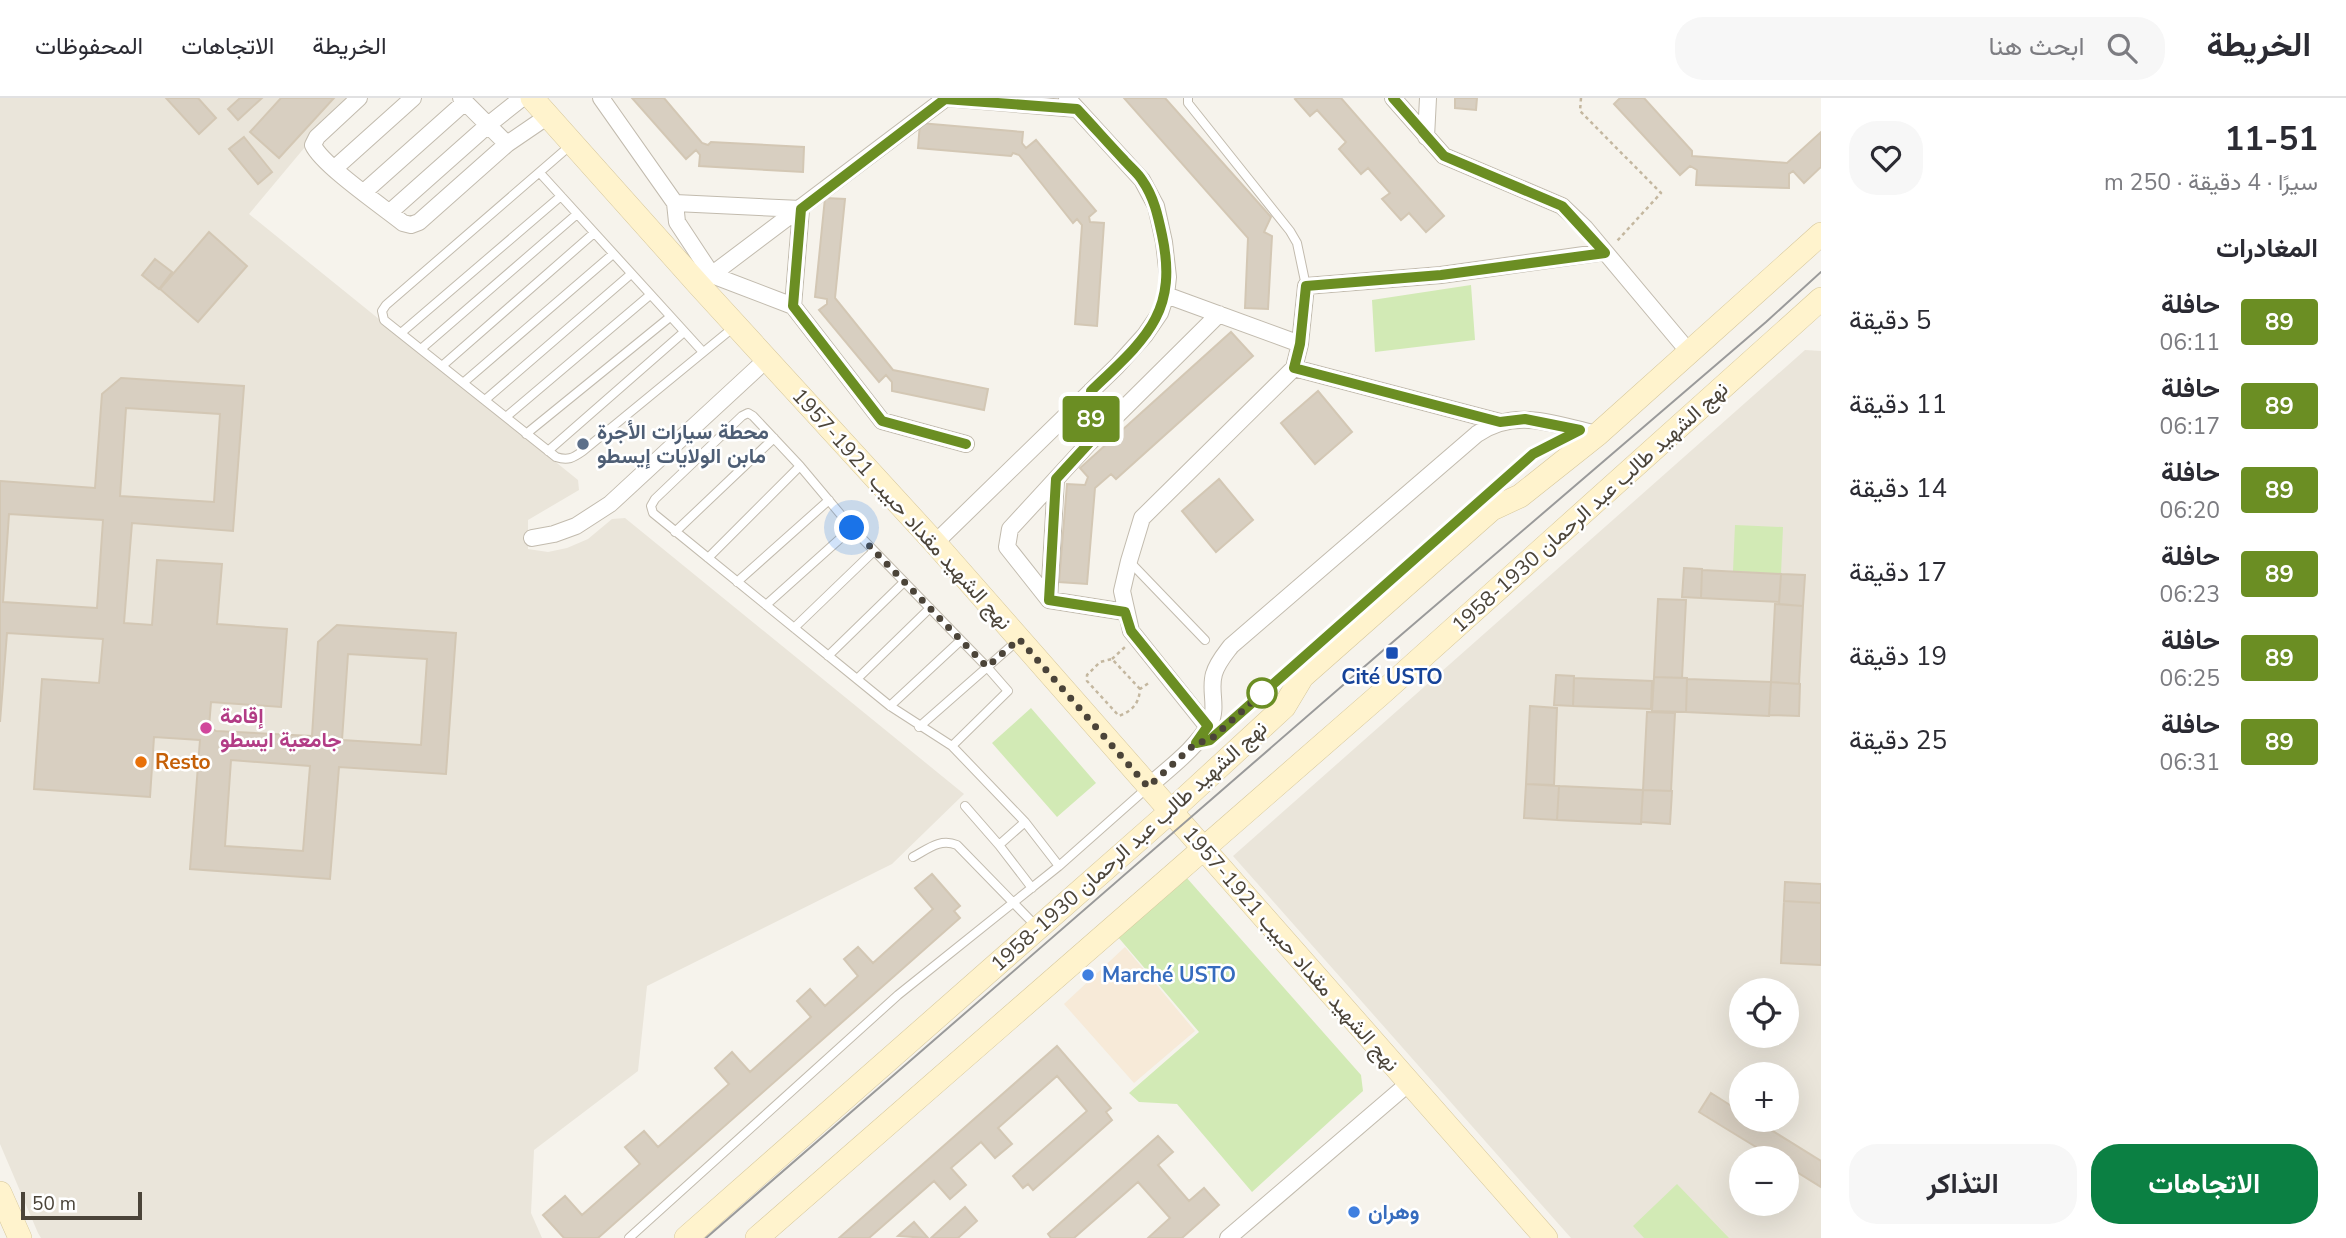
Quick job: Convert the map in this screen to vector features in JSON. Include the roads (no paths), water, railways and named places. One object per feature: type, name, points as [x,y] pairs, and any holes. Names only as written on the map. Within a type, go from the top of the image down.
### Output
[{"type":"main road","name":"نهج الشهيد مقداد حبيب 1921-1957","points":[[532,98],[705,280],[736,325],[935,543],[1546,1238]]},
{"type":"main road","name":"نهج الشهيد طالب عبد الرحمان 1930-1958","points":[[687,1238],[1170,812],[1284,707],[1302,677],[1492,509],[1520,496],[1589,432],[1689,352],[1821,234]]},
{"type":"main road","name":"نهج الشهيد طالب عبد الرحمان 1930-1958","points":[[757,1238],[1382,694],[1821,299]]},
{"type":"main road","points":[[0,1193],[20,1238]]},
{"type":"street","points":[[359,98],[317,137],[313,145],[317,153],[364,192],[403,223],[411,225],[419,222],[507,144],[548,116]]},
{"type":"street","points":[[335,168],[414,98]]},
{"type":"street","points":[[390,212],[522,98]]},
{"type":"street","points":[[601,98],[675,203],[677,222],[705,280],[793,306],[882,421],[966,444]]},
{"type":"street","points":[[705,280],[945,98],[1072,103],[1142,180],[1156,206],[1164,242],[1168,277],[1160,313],[1145,335],[1091,391],[935,543]]},
{"type":"street","points":[[1393,98],[1444,156],[1562,206],[1689,352]]},
{"type":"street","points":[[1426,137],[1429,98]]},
{"type":"street","points":[[364,192],[463,100],[507,144]]},
{"type":"street","points":[[675,203],[801,209]]},
{"type":"street","points":[[793,306],[801,209]]},
{"type":"street","points":[[1208,726],[1131,631],[1122,591],[1142,519],[1294,368],[1300,344],[1306,286],[1441,275],[1605,253]]},
{"type":"street","points":[[1166,295],[1300,344]]},
{"type":"street","points":[[1125,612],[1049,600],[1007,547],[1010,529],[1090,442],[1219,314]]},
{"type":"street","points":[[532,538],[576,526],[610,504],[767,359]]},
{"type":"street","points":[[1294,368],[1500,422],[1525,419],[1589,432]]},
{"type":"street","points":[[1090,442],[1091,391]]},
{"type":"street","points":[[1148,787],[1196,743],[1208,726],[1214,708],[1213,676],[1220,660],[1231,646],[1477,435],[1500,422]]},
{"type":"street","points":[[1049,600],[1056,479]]},
{"type":"street","points":[[1228,1238],[1409,1083]]},
{"type":"lane","points":[[1188,98],[1188,103],[1290,231],[1297,243],[1306,286]]},
{"type":"lane","points":[[573,144],[386,305],[382,311],[384,320],[526,434],[565,460],[574,458],[736,325]]},
{"type":"lane","points":[[540,173],[702,352]]},
{"type":"lane","points":[[401,333],[561,196]]},
{"type":"lane","points":[[421,349],[577,214]]},
{"type":"lane","points":[[442,366],[594,233]]},
{"type":"lane","points":[[463,383],[613,254]]},
{"type":"lane","points":[[485,400],[631,274]]},
{"type":"lane","points":[[506,417],[650,295]]},
{"type":"lane","points":[[526,434],[670,317]]},
{"type":"lane","points":[[548,451],[684,332]]},
{"type":"lane","points":[[952,746],[1008,691],[852,528],[800,466],[753,416],[748,413],[742,416],[651,506],[653,513],[890,706],[952,746],[1025,822],[1059,866]]},
{"type":"lane","points":[[1196,743],[1210,740],[1533,454],[1589,432]]},
{"type":"lane","points":[[674,532],[774,438]]},
{"type":"lane","points":[[708,558],[800,466]]},
{"type":"lane","points":[[737,582],[829,500]]},
{"type":"lane","points":[[766,605],[852,528]]},
{"type":"lane","points":[[794,628],[874,551]]},
{"type":"lane","points":[[1129,561],[1205,640]]},
{"type":"lane","points":[[828,656],[904,582]]},
{"type":"lane","points":[[857,679],[930,608]]},
{"type":"lane","points":[[919,727],[1019,639]]},
{"type":"lane","points":[[890,706],[960,641]]},
{"type":"lane","points":[[629,1238],[898,995],[1059,866],[1148,787]]},
{"type":"lane","points":[[965,806],[1032,888]]},
{"type":"lane","points":[[999,845],[1025,822]]},
{"type":"lane","points":[[914,857],[939,843],[950,842],[957,845],[1038,929]]},
{"type":"tram line","points":[[706,1238],[1821,272]]},
{"type":"place","name":"محطة سيارات الأجرة مابن الولايات إيسطو","points":[[583,444]]},
{"type":"place","name":"Cité USTO","points":[[1392,653]]},
{"type":"place","name":"إقامة جامعية ايسطو","points":[[206,728]]},
{"type":"place","name":"Resto","points":[[141,762]]},
{"type":"place","name":"Marché USTO","points":[[1088,975]]},
{"type":"place","name":"وهران","points":[[1354,1212]]}]
